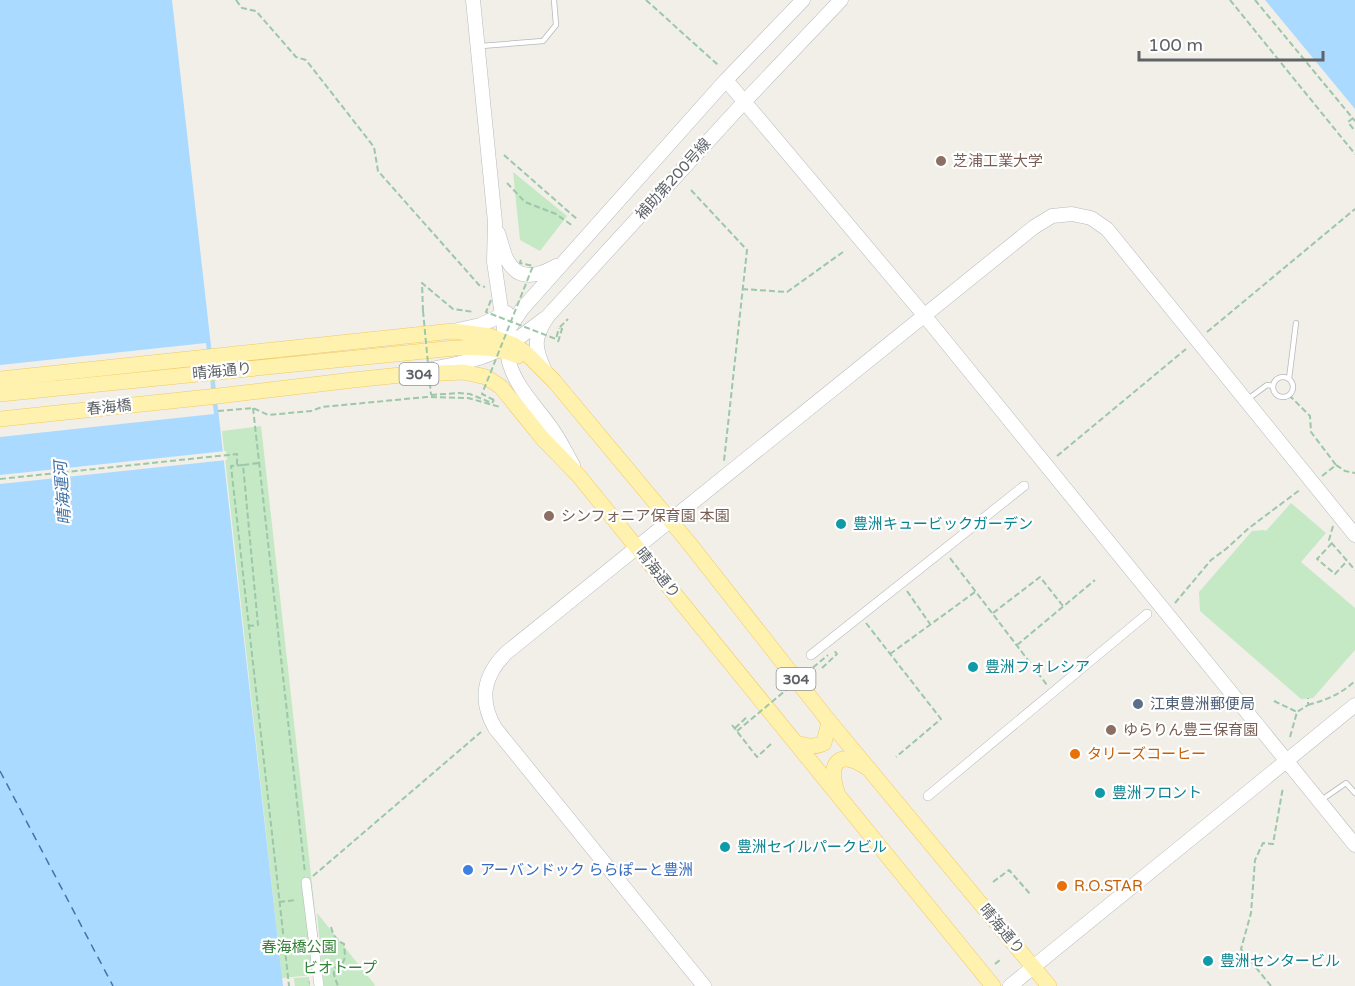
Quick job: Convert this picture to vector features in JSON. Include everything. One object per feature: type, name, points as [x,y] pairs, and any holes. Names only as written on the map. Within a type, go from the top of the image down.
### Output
[{"type":"main road","name":"晴海通り","points":[[0,394],[453,331],[475,333],[525,352],[545,372],[671,521],[824,715],[1049,986]]},
{"type":"main road","name":"晴海通り","points":[[214,364],[506,345]]},
{"type":"main road","name":"304","points":[[0,379],[214,364]]},
{"type":"main road","name":"晴海通り","points":[[218,404],[401,375],[464,372],[494,381],[543,439],[579,475],[993,986]]},
{"type":"main road","name":"春海橋","points":[[0,418],[218,404]]},
{"type":"main road","points":[[796,743],[812,746],[824,742],[829,722],[824,715]]},
{"type":"main road","points":[[838,795],[833,775],[838,761],[853,760],[868,768]]},
{"type":"street","points":[[473,0],[495,222],[494,262],[506,318],[506,345],[512,373],[553,430],[579,475]]},
{"type":"street","name":"補助第200号線","points":[[506,345],[510,327],[518,314],[726,80],[803,0]]},
{"type":"street","name":"補助第200号線","points":[[545,372],[536,345],[539,329],[548,316],[744,100],[841,0]]},
{"type":"street","points":[[726,80],[924,315],[1355,845]]},
{"type":"street","points":[[704,986],[495,728],[488,717],[485,693],[494,667],[638,547],[1034,227],[1052,216],[1072,214],[1091,218],[1107,229],[1355,535]]},
{"type":"street","points":[[495,222],[507,260],[516,271],[524,275],[535,276],[565,261]]},
{"type":"street","points":[[453,331],[506,318],[531,300]]},
{"type":"street","points":[[401,375],[481,358],[506,345],[548,316]]},
{"type":"street","points":[[811,655],[1024,486]]},
{"type":"street","points":[[928,796],[1147,614]]},
{"type":"street","points":[[1010,986],[1355,705]]},
{"type":"street","points":[[306,882],[319,986]]},
{"type":"lane","points":[[478,46],[543,41],[556,25],[554,0]]},
{"type":"lane","points":[[1289,379],[1296,323]]},
{"type":"lane","points":[[1284,377],[1292,382],[1289,395],[1282,397],[1274,392],[1273,386],[1278,378],[1284,377]]},
{"type":"lane","points":[[1246,400],[1267,385],[1273,386]]},
{"type":"lane","points":[[1320,802],[1346,783],[1355,793]]},
{"type":"path","points":[[236,0],[242,8],[256,11],[296,57],[306,60],[374,147],[378,171],[479,285],[490,288]]},
{"type":"path","points":[[646,0],[717,65]]},
{"type":"path","points":[[1230,0],[1355,154]]},
{"type":"path","points":[[1255,0],[1354,119],[1348,122],[1355,131]]},
{"type":"path","points":[[504,155],[578,220]]},
{"type":"path","points":[[507,183],[525,202],[556,213],[573,226]]},
{"type":"path","points":[[691,190],[747,250],[723,468]]},
{"type":"path","points":[[1206,333],[1355,209]]},
{"type":"path","points":[[742,289],[787,292],[843,252]]},
{"type":"path","points":[[476,313],[453,309],[422,283],[431,395],[459,393],[492,403],[494,400],[482,394],[506,318],[533,266],[520,262],[521,259]]},
{"type":"path","points":[[491,300],[486,312],[556,339],[560,328],[568,319]]},
{"type":"path","points":[[558,342],[562,329],[560,328]]},
{"type":"path","points":[[1055,458],[1188,347]]},
{"type":"path","points":[[1289,395],[1310,416],[1311,432],[1336,465],[1355,473]]},
{"type":"path","points":[[218,404],[253,408],[268,415],[311,411],[322,406],[426,397],[469,396],[503,408]]},
{"type":"path","points":[[253,408],[306,882]]},
{"type":"path","points":[[0,479],[237,454],[237,466]]},
{"type":"path","points":[[259,463],[231,466],[289,986]]},
{"type":"path","points":[[243,465],[258,625],[248,626]]},
{"type":"path","points":[[1322,476],[1336,465]]},
{"type":"path","points":[[1175,603],[1211,560],[1303,488]]},
{"type":"path","points":[[1333,525],[1329,540],[1355,570]]},
{"type":"path","points":[[1332,543],[1317,559],[1335,574],[1347,561]]},
{"type":"path","points":[[944,550],[1053,692]]},
{"type":"path","points":[[993,614],[1040,577],[1063,606]]},
{"type":"path","points":[[1017,645],[1095,580]]},
{"type":"path","points":[[902,584],[930,624]]},
{"type":"path","points":[[890,654],[975,591]]},
{"type":"path","points":[[860,616],[941,719],[896,757]]},
{"type":"path","points":[[822,668],[837,654]]},
{"type":"path","points":[[737,731],[828,655],[832,660]]},
{"type":"path","points":[[1290,737],[1297,712],[1308,705],[1332,698],[1355,681]]},
{"type":"path","points":[[1308,698],[1308,705]]},
{"type":"path","points":[[1274,701],[1297,712]]},
{"type":"path","points":[[748,716],[735,728],[732,725],[757,757],[771,744]]},
{"type":"path","points":[[306,882],[481,732]]},
{"type":"path","points":[[1271,986],[1241,949],[1251,913],[1255,860],[1263,843],[1273,844],[1283,787]]},
{"type":"path","points":[[993,882],[1009,870],[1031,895]]},
{"type":"path","points":[[279,903],[308,899]]},
{"type":"path","points":[[331,927],[339,942],[344,944],[345,957],[334,970],[338,986]]},
{"type":"path","points":[[995,964],[1001,960]]},
{"type":"green space","points":[[513,172],[567,216],[540,251],[520,240]]},
{"type":"green space","name":"春海橋公園","points":[[261,426],[322,974],[282,978],[222,431]]},
{"type":"green space","points":[[1291,503],[1326,533],[1301,562],[1355,608],[1355,650],[1313,698],[1301,699],[1200,611],[1199,592],[1252,531],[1266,531]]},
{"type":"green space","name":"ビオトープ","points":[[317,913],[375,985],[374,986],[324,986]]},
{"type":"green space","points":[[309,977],[310,986],[295,986],[294,978]]},
{"type":"water","name":"晴海運河","points":[[0,0],[172,0],[283,986],[0,986]]},
{"type":"water","points":[[1265,0],[1355,0],[1355,109]]},
{"type":"pier","points":[[206,343],[214,414],[0,437],[0,365]]},
{"type":"pier","points":[[226,451],[227,460],[0,484],[0,475]]},
{"type":"ferry route","points":[[0,771],[113,986]]},
{"type":"place","name":"芝浦工業大学","points":[[941,161]]},
{"type":"place","name":"シンフォニア保育園 本園","points":[[549,516]]},
{"type":"place","name":"豊洲キュービックガーデン","points":[[841,524]]},
{"type":"place","name":"豊洲フォレシア","points":[[973,667]]},
{"type":"place","name":"江東豊洲郵便局","points":[[1138,704]]},
{"type":"place","name":"ゆらりん豊三保育園","points":[[1111,730]]},
{"type":"place","name":"タリーズコーヒー","points":[[1075,754]]},
{"type":"place","name":"豊洲フロント","points":[[1100,793]]},
{"type":"place","name":"豊洲セイルパークビル","points":[[725,847]]},
{"type":"place","name":"アーバンドック ららぽーと豊洲","points":[[468,870]]},
{"type":"place","name":"R.O.STAR","points":[[1062,886]]},
{"type":"place","name":"豊洲センタービル","points":[[1208,961]]}]
